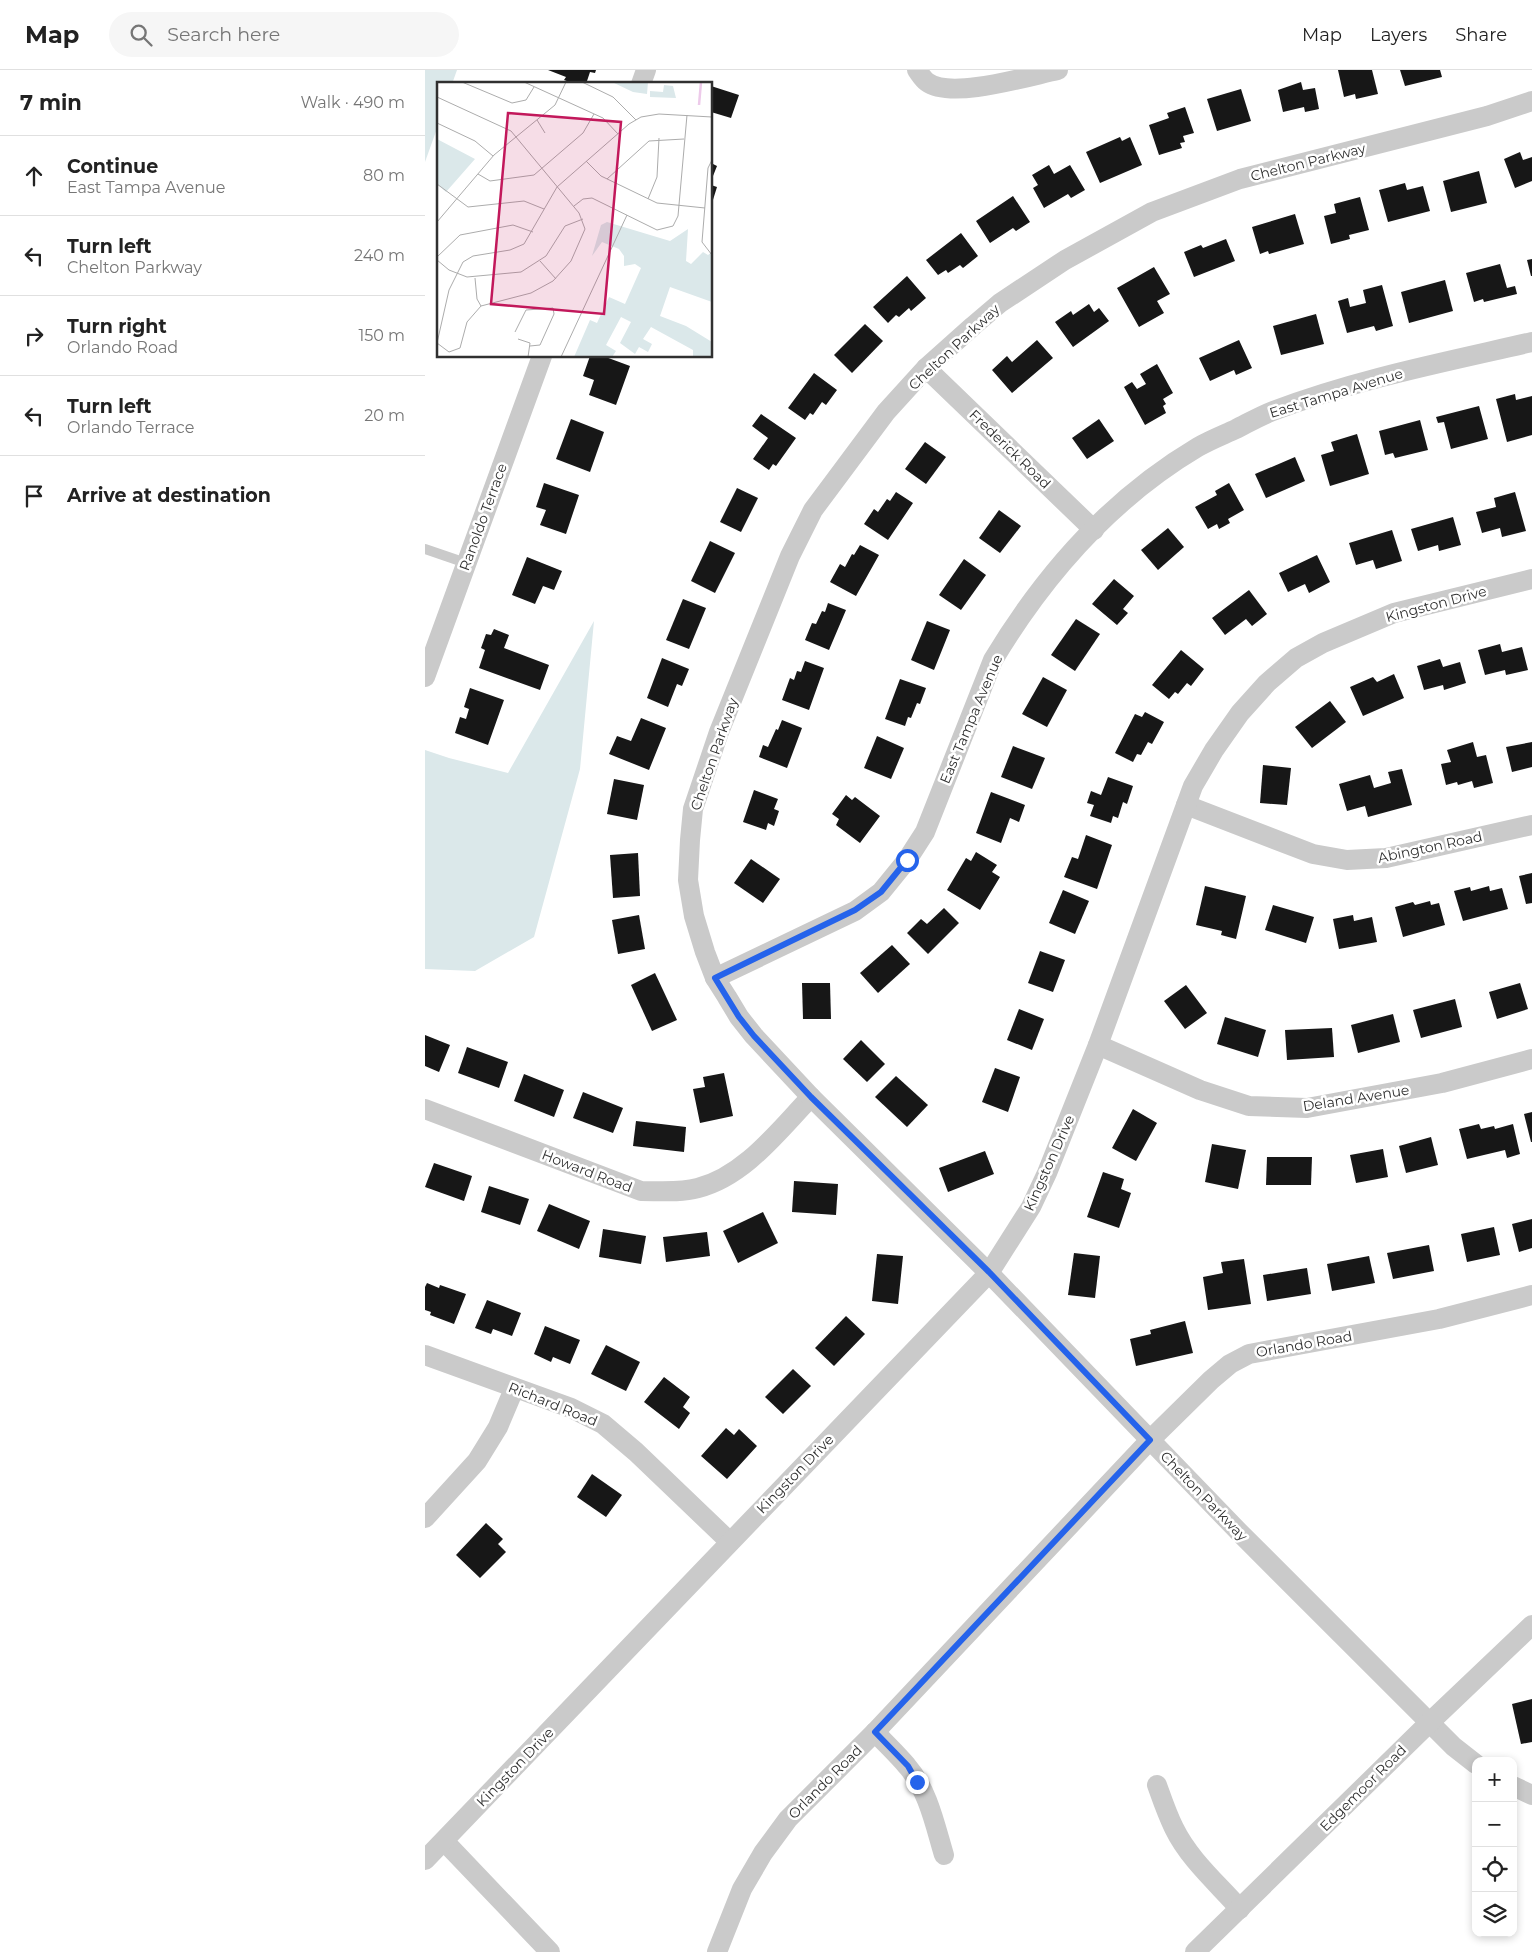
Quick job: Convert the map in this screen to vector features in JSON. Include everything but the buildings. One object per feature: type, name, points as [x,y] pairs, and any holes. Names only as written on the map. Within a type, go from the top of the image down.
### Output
[{"type":"street","points":[[642,82],[646,70]]},
{"type":"street","points":[[917,70],[927,83],[949,89],[988,86],[1058,70]]},
{"type":"street","name":"Chelton Parkway","points":[[1472,1761],[1429,1723],[1239,1532],[989,1272],[811,1097],[754,1036],[739,1017],[715,978],[694,916],[688,880],[693,809],[719,732],[790,556],[813,510],[886,412],[926,368],[1000,303],[1030,282],[1108,235],[1152,212],[1240,180],[1487,116],[1532,101]]},
{"type":"street","name":"East Tampa Avenue","points":[[715,978],[855,910],[881,892],[907,860],[925,832],[993,660],[1045,584],[1119,505],[1155,476],[1199,447],[1272,411],[1361,382],[1532,342]]},
{"type":"street","name":"Ranoldo Terrace","points":[[425,677],[541,358]]},
{"type":"street","name":"Frederick Road","points":[[926,368],[1094,530]]},
{"type":"street","name":"Kingston Drive","points":[[425,1860],[989,1272],[1031,1207],[1047,1173],[1098,1045],[1193,786],[1214,750],[1240,713],[1267,684],[1296,658],[1323,642],[1394,613],[1532,579]]},
{"type":"street","name":"Abington Road","points":[[1186,805],[1313,854],[1347,860],[1386,858],[1532,825]]},
{"type":"street","name":"Deland Avenue","points":[[1098,1045],[1192,1087],[1249,1106],[1307,1108],[1442,1083],[1532,1058]]},
{"type":"street","name":"Howard Road","points":[[425,1109],[641,1192],[679,1192],[715,1183],[745,1164],[811,1097]]},
{"type":"street","name":"Orlando Road","points":[[717,1952],[742,1889],[763,1853],[788,1819],[875,1732],[1150,1440],[1230,1364],[1249,1354],[1439,1319],[1532,1295]]},
{"type":"street","name":"Richard Road","points":[[425,1355],[571,1408],[603,1424],[636,1452],[730,1542]]},
{"type":"street","points":[[425,1518],[477,1461],[498,1427],[514,1388]]},
{"type":"street","name":"Edgemoor Road","points":[[1195,1952],[1532,1625]]},
{"type":"street","points":[[875,1732],[908,1766],[917,1782],[927,1800],[944,1855]]},
{"type":"street","points":[[1157,1784],[1174,1829],[1187,1850],[1240,1909]]},
{"type":"street","points":[[1517,1788],[1532,1794]]},
{"type":"street","points":[[444,1841],[550,1952]]},
{"type":"lane","points":[[425,549],[467,563]]},
{"type":"shaded area","points":[[425,70],[457,70],[453,82],[437,82],[437,129],[425,162]]},
{"type":"shaded area","points":[[594,621],[580,769],[534,937],[475,971],[425,969],[425,750],[508,773]]},
{"type":"route","points":[[907,860],[881,892],[855,910],[715,978],[739,1017],[754,1036],[811,1097],[989,1272],[1150,1440],[875,1732],[908,1766],[917,1782]]}]
